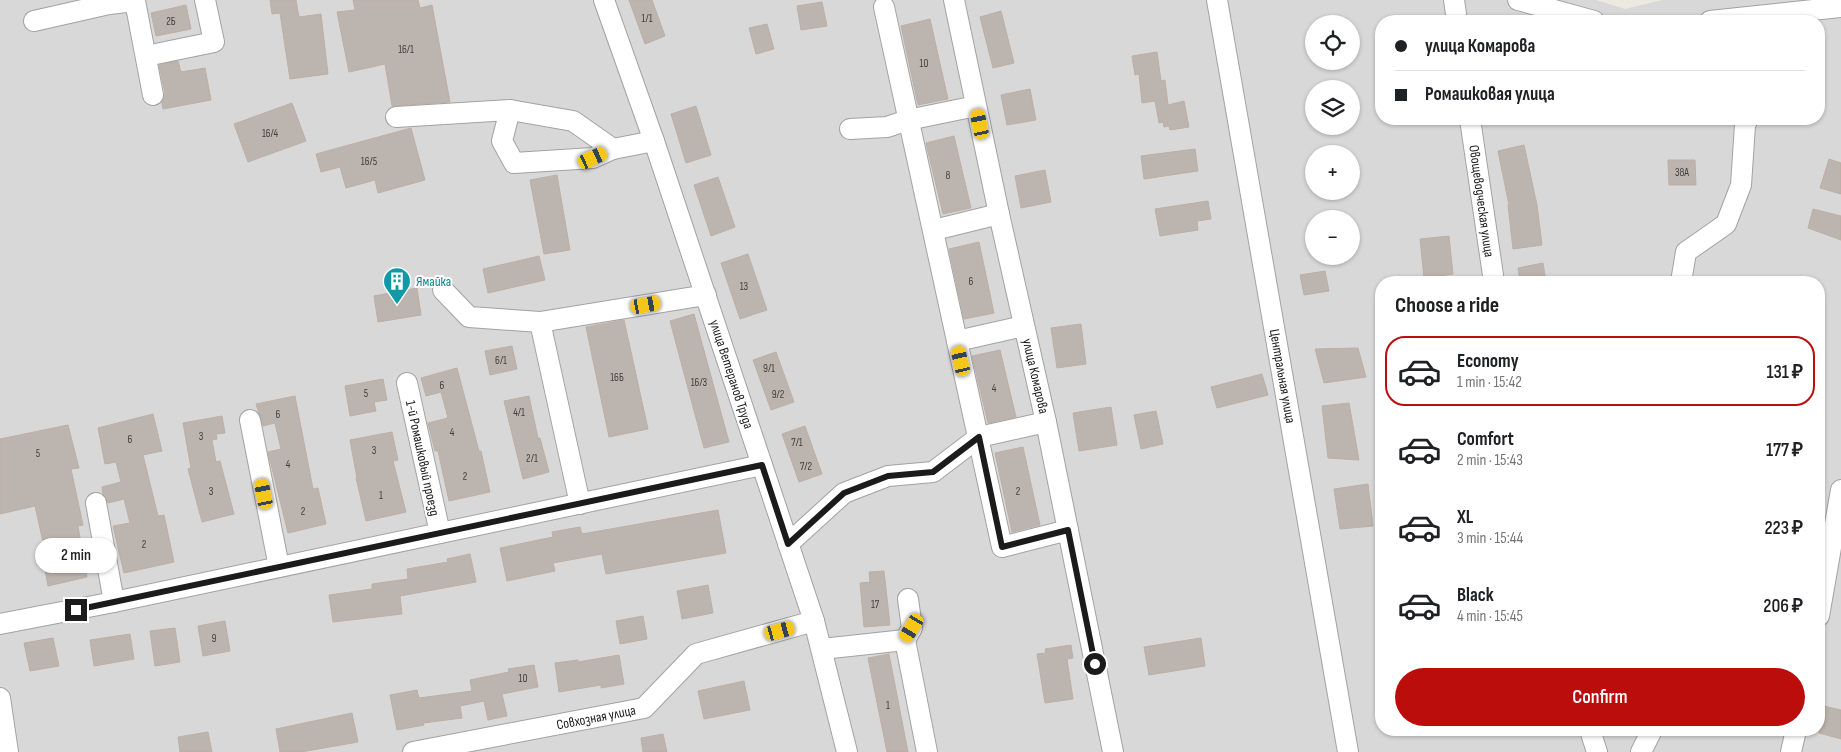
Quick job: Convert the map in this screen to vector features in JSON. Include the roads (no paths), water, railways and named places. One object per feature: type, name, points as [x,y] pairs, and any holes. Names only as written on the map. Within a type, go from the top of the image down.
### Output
[{"type":"street","points":[[146,56],[214,42],[204,0]]},
{"type":"street","name":"улица Ветеранов Труда","points":[[604,0],[654,141],[814,621],[848,752]]},
{"type":"street","name":"улица Комарова","points":[[954,0],[999,214],[1046,422],[1113,752]]},
{"type":"street","name":"Центральная улица","points":[[1217,0],[1348,752]]},
{"type":"street","points":[[1454,0],[1455,15]]},
{"type":"street","points":[[1518,0],[1572,15]]},
{"type":"street","points":[[34,21],[109,2],[135,1],[153,95]]},
{"type":"street","points":[[1796,15],[1841,7]]},
{"type":"street","points":[[884,8],[1002,547],[1068,530]]},
{"type":"street","points":[[850,129],[887,126],[976,106]]},
{"type":"street","points":[[510,110],[502,141],[514,163],[593,158],[613,149],[654,141]]},
{"type":"street","points":[[396,117],[510,110],[573,121],[613,149]]},
{"type":"street","name":"Овощеводческая улица","points":[[1471,125],[1493,276]]},
{"type":"street","points":[[1682,276],[1686,252],[1726,224],[1741,184],[1745,125]]},
{"type":"street","points":[[934,230],[999,214]]},
{"type":"street","points":[[443,290],[469,317],[540,322],[706,295]]},
{"type":"street","points":[[540,322],[580,504]]},
{"type":"street","points":[[957,341],[1024,326]]},
{"type":"street","name":"1-й Ромашковый проезд","points":[[407,383],[440,533]]},
{"type":"street","points":[[250,420],[279,567]]},
{"type":"street","points":[[788,544],[844,493],[888,476],[933,472],[979,437],[1046,422]]},
{"type":"street","points":[[0,624],[114,602],[762,465]]},
{"type":"street","points":[[1825,582],[1841,490]]},
{"type":"street","points":[[96,503],[114,602]]},
{"type":"street","points":[[908,599],[912,628],[905,640],[927,752]]},
{"type":"street","name":"Совхозная улица","points":[[412,752],[644,708],[696,654],[814,621]]},
{"type":"street","points":[[822,649],[905,640]]},
{"type":"street","points":[[0,698],[8,752]]},
{"type":"street","points":[[1592,736],[1597,752]]},
{"type":"street","points":[[1641,752],[1649,736]]},
{"type":"street","points":[[1792,752],[1795,736]]},
{"type":"place","name":"Ямайка","points":[[397,305]]}]
